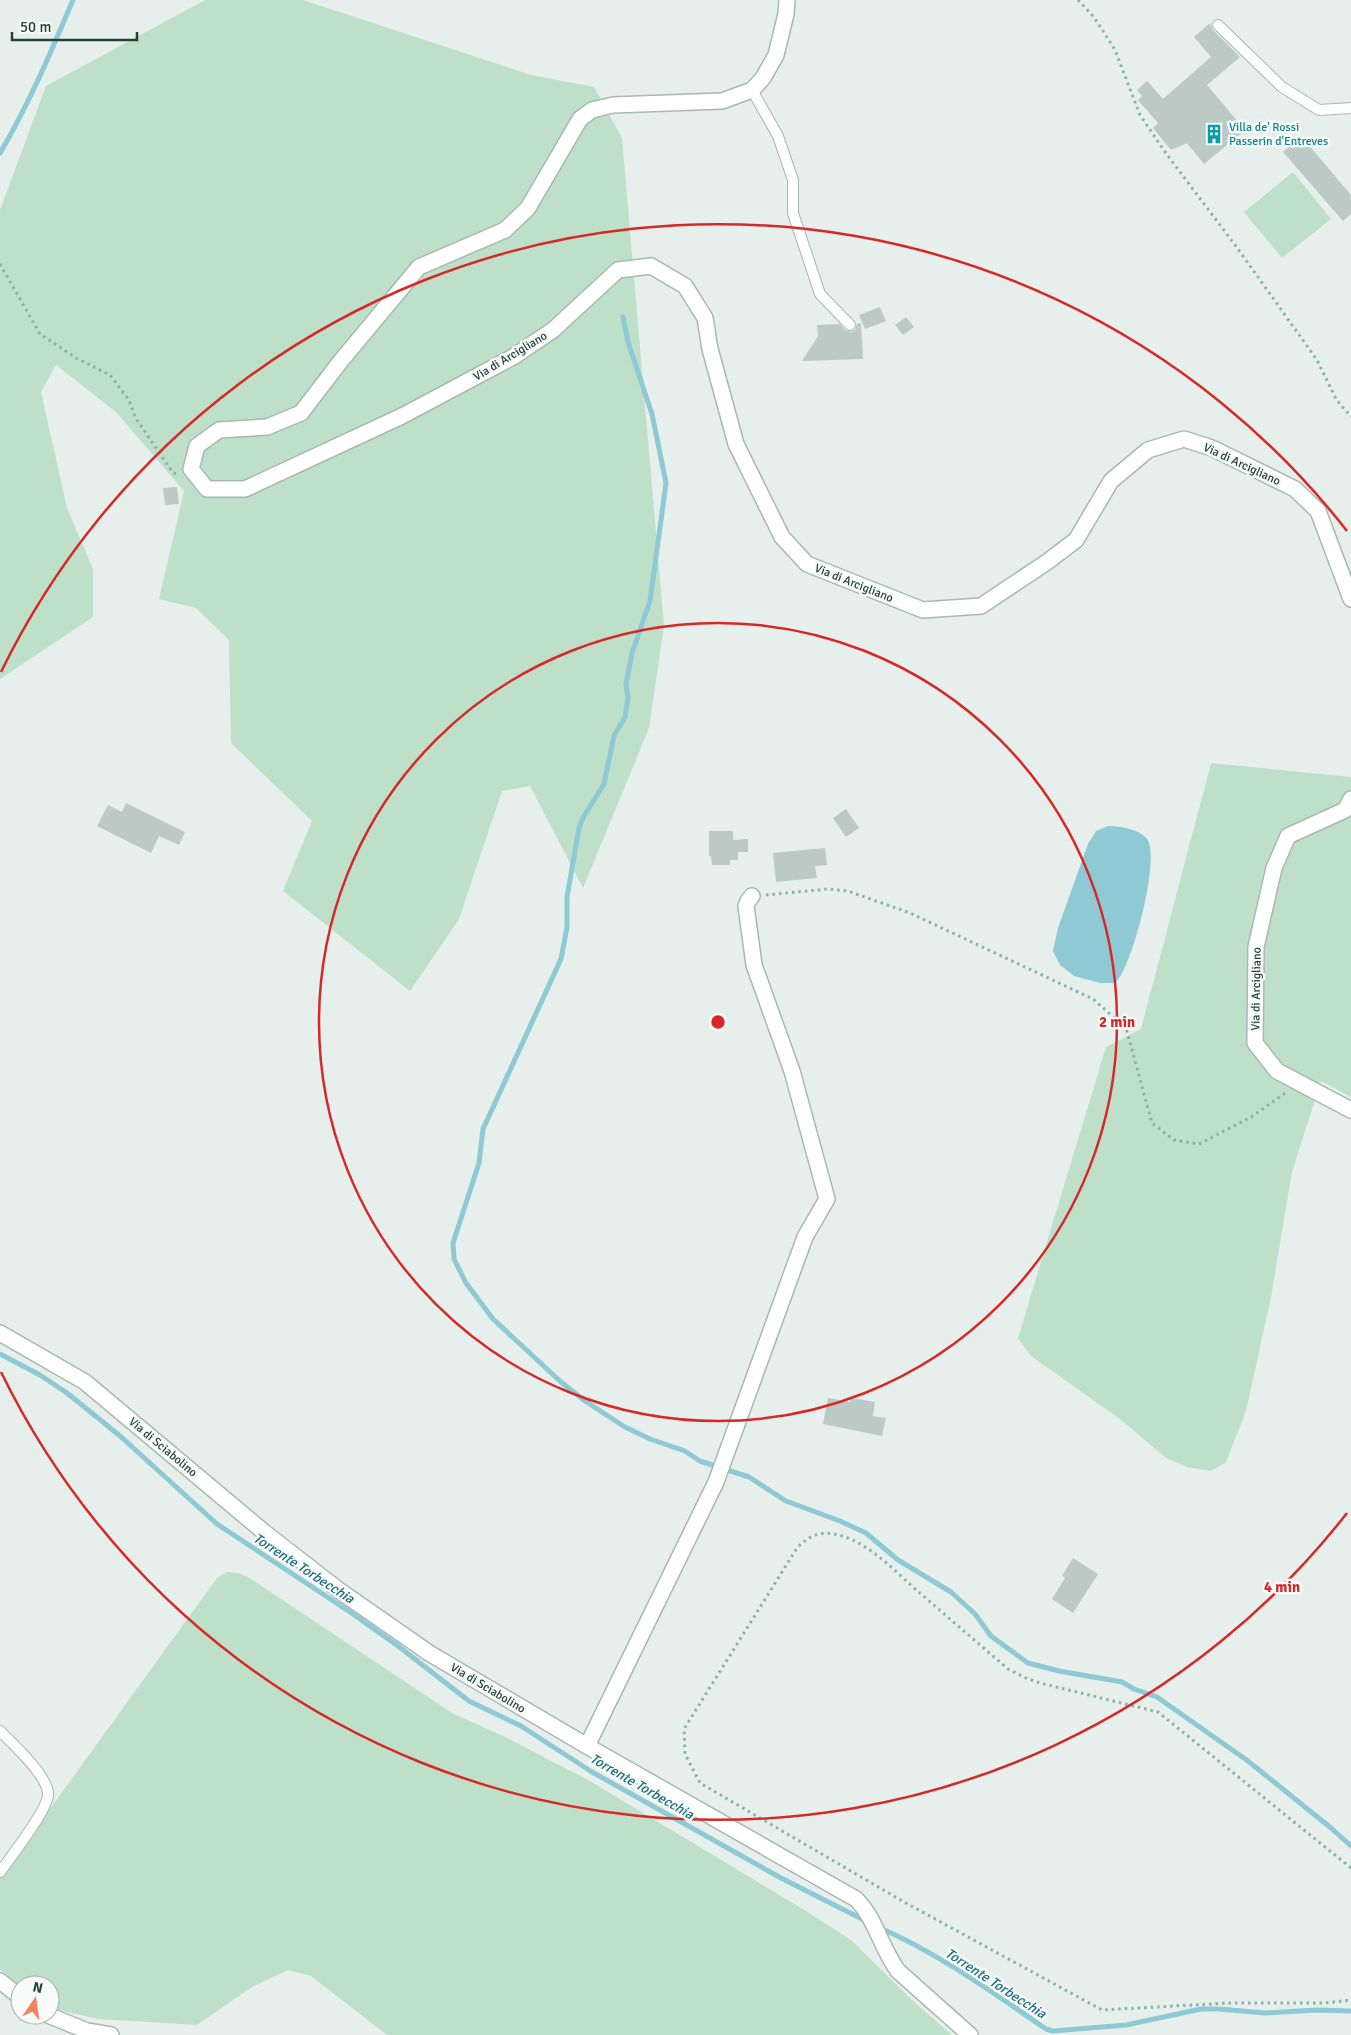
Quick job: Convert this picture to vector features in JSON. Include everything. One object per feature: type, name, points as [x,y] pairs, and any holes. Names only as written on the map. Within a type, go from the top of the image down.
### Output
[{"type":"street","points":[[196,476],[191,469],[197,446],[219,430],[266,428],[301,413],[340,362],[419,268],[505,230],[528,208],[580,119],[592,110],[613,106],[722,101],[752,90],[763,78],[776,55],[786,14],[787,0]]},
{"type":"street","name":"Via di Arcigliano","points":[[196,476],[207,488],[245,490],[402,416],[513,357],[553,330],[618,270],[651,266],[684,286],[705,318],[710,349],[736,444],[782,537],[806,564],[923,610],[981,606],[1047,562],[1076,540],[1111,481],[1148,450],[1184,439],[1212,448],[1295,489],[1318,511],[1351,598]]},
{"type":"street","name":"Via di Arcigliano","points":[[1351,799],[1345,810],[1288,836],[1274,868],[1256,947],[1254,1043],[1277,1071],[1351,1110]]},
{"type":"street","points":[[587,1746],[716,1482],[805,1237],[827,1199],[792,1071],[768,1010],[754,964],[746,906],[752,896]]},
{"type":"street","name":"Via di Sciabolino","points":[[0,1333],[54,1363],[101,1394],[264,1532],[363,1608],[429,1653],[587,1746],[856,1899],[869,1915],[890,1960],[907,1980],[970,2035]]},
{"type":"street","points":[[0,1981],[10,1989]]},
{"type":"street","points":[[60,2020],[87,2031],[111,2035]]},
{"type":"lane","points":[[1218,25],[1282,87],[1319,110],[1351,108]]},
{"type":"lane","points":[[752,90],[778,136],[793,180],[794,213],[820,294],[850,325]]},
{"type":"lane","points":[[0,1731],[45,1781],[48,1795],[40,1814],[0,1872]]},
{"type":"path","points":[[1078,0],[1094,17],[1115,50],[1140,115],[1311,352],[1336,399],[1351,417]]},
{"type":"path","points":[[0,264],[40,334],[76,358],[110,375],[129,400],[135,417],[173,473],[196,476]]},
{"type":"path","points":[[752,896],[828,888],[848,891],[910,913],[1093,999],[1126,1028],[1152,1123],[1174,1140],[1199,1144],[1251,1117],[1300,1083]]},
{"type":"path","points":[[1351,1868],[1158,1712],[1040,1683],[1018,1674],[1008,1668],[873,1554],[848,1537],[832,1533],[810,1536],[797,1548],[684,1729],[685,1754],[700,1783],[904,1902],[1102,2010],[1228,2003],[1325,2003],[1351,2000]]},
{"type":"green space","points":[[205,0],[303,0],[531,75],[594,87],[622,138],[664,626],[649,728],[583,888],[530,786],[502,791],[459,919],[410,991],[283,891],[312,821],[231,743],[229,640],[196,608],[159,599],[184,491],[116,412],[56,365],[41,392],[67,508],[93,569],[93,617],[0,679],[0,210],[46,86]]},
{"type":"green space","points":[[1293,172],[1331,219],[1282,258],[1244,212]]},
{"type":"green space","points":[[1211,763],[1351,777],[1351,1097],[1321,1081],[1292,1172],[1271,1297],[1246,1411],[1226,1462],[1211,1471],[1187,1467],[1166,1458],[1120,1419],[1031,1356],[1018,1338],[1106,1047],[1141,1029]]},
{"type":"green space","points":[[227,1572],[238,1573],[248,1577],[452,1713],[503,1736],[590,1781],[806,1911],[851,1940],[914,2002],[952,2035],[387,2035],[311,1976],[288,1970],[252,1987],[197,2025],[98,2019],[60,2010],[60,1975],[10,1975],[10,1978],[0,1969],[0,1878],[217,1578]]},
{"type":"water","points":[[1108,826],[1129,829],[1147,839],[1150,850],[1150,867],[1143,912],[1129,957],[1115,983],[1100,983],[1074,976],[1060,965],[1053,951],[1058,928],[1088,844],[1096,831]]},
{"type":"building","points":[[1210,23],[1213,30],[1240,57],[1207,85],[1245,130],[1204,164],[1187,143],[1171,150],[1153,128],[1158,123],[1138,100],[1142,96],[1137,90],[1147,81],[1163,99],[1211,57],[1194,37]]},
{"type":"building","points":[[1301,136],[1351,195],[1351,214],[1343,221],[1283,152]]},
{"type":"building","points":[[880,307],[886,321],[865,329],[859,315]]},
{"type":"building","points":[[906,317],[914,327],[903,335],[895,325]]},
{"type":"building","points":[[861,323],[863,359],[802,361],[818,336],[817,325],[840,324],[845,330],[851,332],[855,330],[857,324]]},
{"type":"building","points":[[177,487],[179,504],[165,505],[163,488]]},
{"type":"building","points":[[126,803],[185,832],[179,845],[159,836],[151,853],[97,826],[108,805],[122,812]]},
{"type":"building","points":[[846,809],[859,828],[846,837],[833,818]]},
{"type":"building","points":[[709,831],[733,831],[733,840],[748,839],[748,852],[738,852],[738,860],[730,860],[730,865],[712,865],[711,856],[709,856]]},
{"type":"building","points":[[825,848],[827,865],[815,866],[817,878],[776,882],[773,853]]},
{"type":"building","points":[[828,1398],[850,1402],[851,1398],[875,1402],[873,1416],[886,1418],[882,1436],[823,1424]]},
{"type":"building","points":[[1073,1558],[1098,1574],[1073,1613],[1052,1599],[1065,1578],[1062,1576]]},
{"type":"waterway","points":[[0,153],[30,97],[73,0]]},
{"type":"waterway","points":[[623,317],[628,342],[652,414],[666,483],[650,601],[632,653],[626,684],[628,698],[625,717],[614,736],[604,784],[584,816],[579,828],[567,897],[567,927],[561,959],[483,1129],[479,1163],[453,1243],[454,1259],[466,1283],[493,1319],[561,1382],[585,1401],[625,1427],[650,1439],[685,1451],[700,1461],[749,1477],[786,1501],[866,1533],[898,1560],[951,1592],[975,1614],[991,1636],[1028,1663],[1059,1671],[1122,1682],[1134,1689],[1157,1697],[1248,1761],[1351,1846]]},
{"type":"waterway","name":"Torrente Torbecchia","points":[[0,1354],[40,1375],[67,1393],[119,1435],[217,1524],[350,1612],[398,1646],[469,1701],[521,1726],[592,1772],[781,1878],[868,1922]]},
{"type":"waterway","name":"Torrente Torbecchia","points":[[878,1927],[943,1961],[1046,2029],[1053,2031],[1126,2025],[1201,2009],[1265,2013],[1316,2010],[1351,2011]]},
{"type":"place","name":"Villa de' Rossi Passerin d'Entreves","points":[[1214,134]]}]
